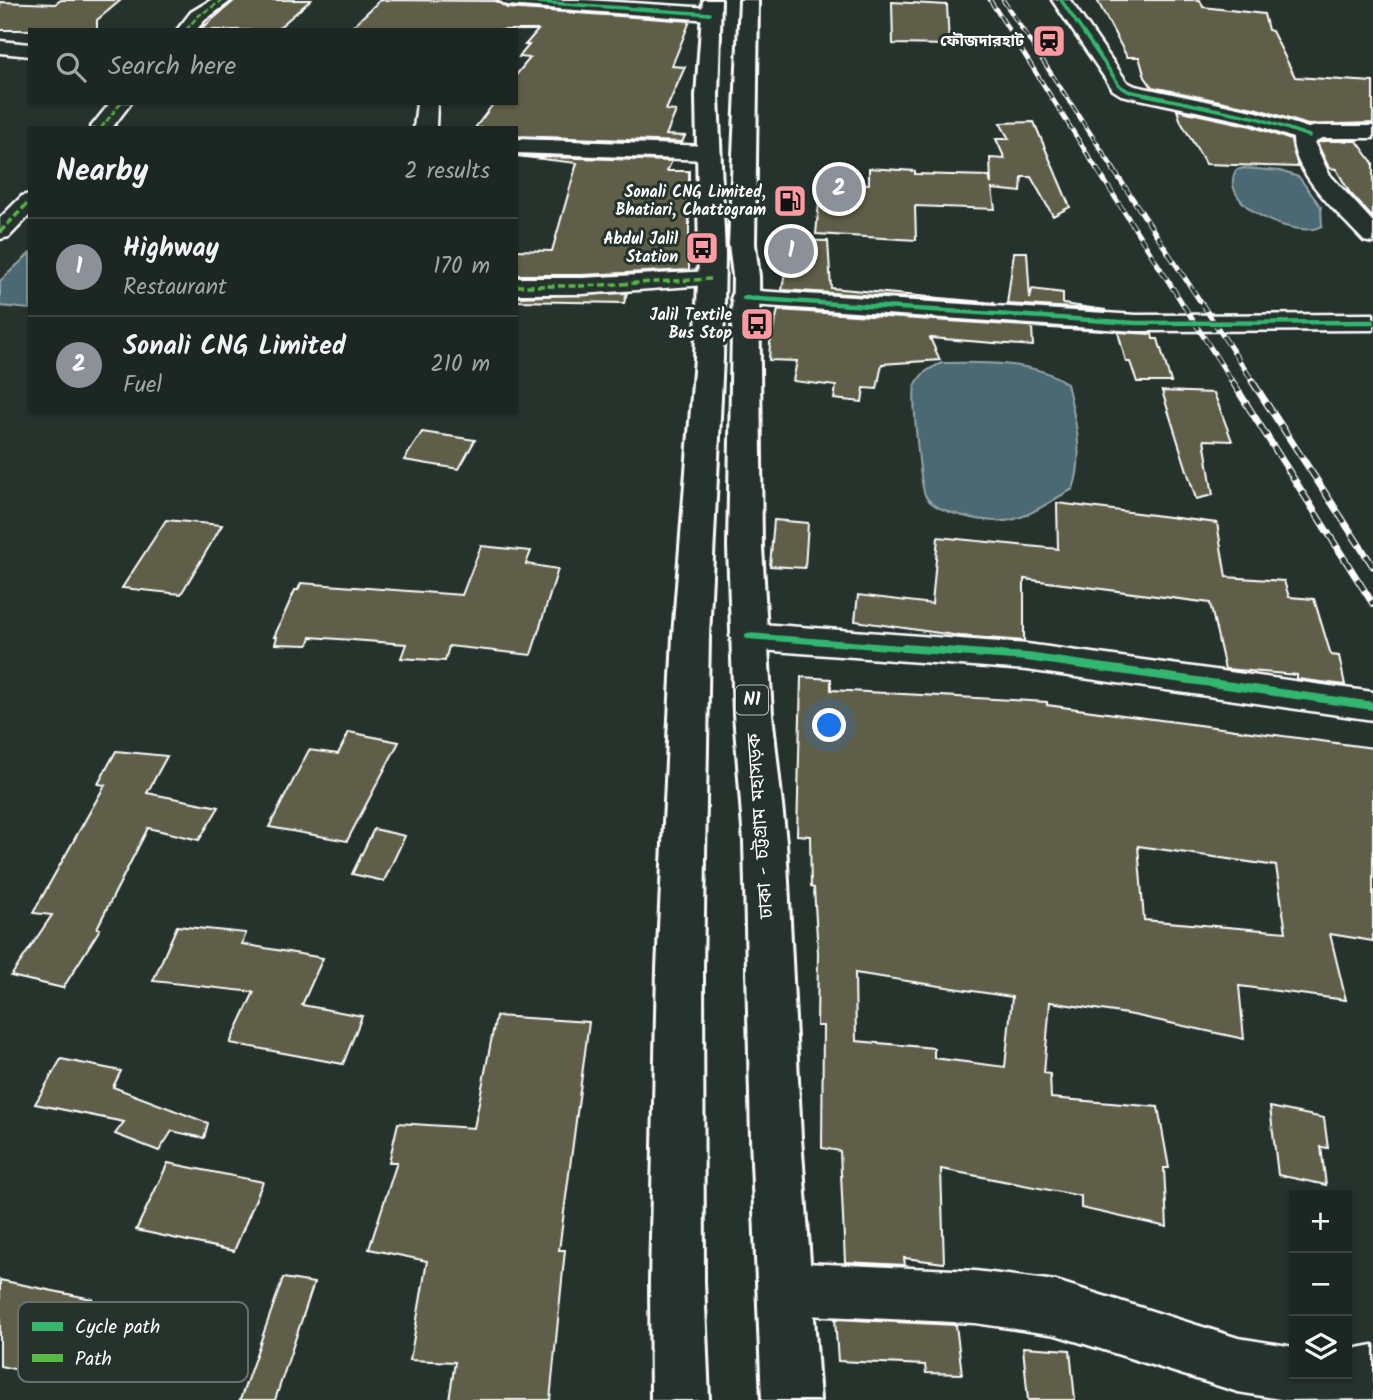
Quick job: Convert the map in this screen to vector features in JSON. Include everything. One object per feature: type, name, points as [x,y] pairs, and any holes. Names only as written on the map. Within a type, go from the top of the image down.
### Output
[{"type":"highway","name":"ঢাকা - চট্টগ্রাম মহাসড়ক","points":[[749,0],[743,244],[746,276],[743,497],[748,636],[765,842],[768,973],[791,1400]]},
{"type":"highway","points":[[680,1400],[677,1282],[680,969],[691,636],[709,358],[707,96],[711,7]]},
{"type":"street","points":[[188,28],[198,16],[223,0]]},
{"type":"street","points":[[506,0],[711,7]]},
{"type":"street","points":[[1061,0],[1120,86],[1128,91],[1257,118],[1309,136]]},
{"type":"street","points":[[0,47],[28,50]]},
{"type":"street","points":[[103,126],[119,105]]},
{"type":"street","points":[[425,126],[427,105]]},
{"type":"street","points":[[1373,132],[1318,132],[1303,139],[1304,152],[1320,177],[1373,236]]},
{"type":"street","points":[[518,146],[709,153]]},
{"type":"street","points":[[0,232],[28,203]]},
{"type":"street","points":[[518,286],[582,286],[710,279]]},
{"type":"street","points":[[744,298],[1136,323],[1373,322]]},
{"type":"street","points":[[748,636],[1027,657],[1373,706]]},
{"type":"street","points":[[783,1289],[975,1297],[1056,1308],[1238,1365],[1332,1380],[1373,1372]]},
{"type":"water","points":[[1244,168],[1280,171],[1299,177],[1321,207],[1322,226],[1310,229],[1278,224],[1247,207],[1237,195],[1233,183],[1236,170]]},
{"type":"water","points":[[28,255],[28,309],[0,306],[0,281]]},
{"type":"water","points":[[942,363],[1007,364],[1041,371],[1067,384],[1076,423],[1078,450],[1077,476],[1073,489],[1031,512],[1005,521],[961,516],[930,502],[925,495],[921,475],[914,395],[919,378]]},
{"type":"building","points":[[61,0],[121,0],[97,20],[97,28],[0,30],[0,2],[55,4]]},
{"type":"building","points":[[235,0],[311,0],[278,28],[202,28]]},
{"type":"building","points":[[380,0],[496,1],[507,8],[690,21],[672,66],[685,67],[666,110],[676,111],[666,135],[685,136],[682,142],[518,136],[518,126],[477,126],[492,105],[518,105],[518,73],[530,58],[519,57],[538,30],[351,28]]},
{"type":"building","points":[[1097,0],[1200,0],[1203,7],[1264,14],[1268,30],[1272,31],[1295,77],[1373,82],[1373,123],[1308,125],[1258,109],[1152,87],[1145,77],[1139,57],[1127,57]]},
{"type":"building","points":[[892,2],[947,5],[949,45],[893,44]]},
{"type":"building","points":[[1177,110],[1251,126],[1291,140],[1298,167],[1206,164],[1181,122]]},
{"type":"building","points":[[1034,122],[1070,207],[1053,216],[1031,177],[1022,177],[1021,192],[992,189],[995,209],[915,206],[916,240],[816,234],[821,181],[869,184],[869,168],[915,171],[915,174],[989,176],[991,184],[990,158],[1005,159],[996,139],[1009,139],[1000,123]]},
{"type":"building","points":[[1357,141],[1373,163],[1373,218],[1350,193],[1336,169],[1329,168],[1317,143]]},
{"type":"building","points":[[518,156],[672,161],[667,171],[689,171],[689,270],[518,275],[518,250],[552,251],[577,163]]},
{"type":"building","points":[[790,240],[828,241],[831,288],[995,303],[782,290]]},
{"type":"building","points":[[1014,252],[1027,252],[1030,299],[1032,289],[1063,293],[1063,304],[1106,310],[1007,304]]},
{"type":"building","points":[[627,293],[624,303],[518,301],[518,297]]},
{"type":"building","points":[[778,310],[1103,331],[1032,327],[1033,346],[930,338],[940,360],[882,364],[877,389],[864,388],[862,402],[834,399],[836,386],[793,381],[797,361],[769,360]]},
{"type":"building","points":[[1118,332],[1152,334],[1153,339],[1158,339],[1171,382],[1137,382],[1130,362],[1126,362]]},
{"type":"building","points":[[1162,391],[1214,393],[1232,441],[1204,440],[1213,495],[1196,499]]},
{"type":"building","points":[[422,432],[475,440],[459,469],[404,460]]},
{"type":"building","points":[[1057,503],[1217,523],[1226,577],[1284,581],[1289,597],[1314,599],[1331,655],[1339,656],[1345,685],[1297,679],[1297,675],[1225,669],[1210,603],[1024,579],[1024,641],[960,636],[855,621],[858,595],[932,604],[938,537],[1058,549]]},
{"type":"building","points":[[166,520],[222,525],[181,594],[122,588]]},
{"type":"building","points":[[774,520],[808,523],[805,568],[770,566]]},
{"type":"building","points":[[481,546],[531,551],[526,564],[558,569],[531,655],[449,646],[445,661],[401,658],[406,644],[311,637],[308,645],[275,644],[277,637],[274,637],[295,590],[298,590],[301,583],[462,595]]},
{"type":"building","points":[[801,677],[831,679],[831,690],[1047,702],[1047,705],[1373,748],[1373,941],[1330,934],[1346,1000],[1239,986],[1244,1039],[1133,1015],[1050,1002],[1044,1073],[1050,1074],[1051,1098],[1158,1107],[1169,1168],[1164,1168],[1167,1227],[1081,1208],[1081,1196],[941,1169],[944,1263],[904,1258],[905,1265],[845,1262],[840,1151],[822,1148],[823,1026],[817,1026],[818,953],[814,888],[811,887],[810,836],[797,835]],"holes":[[[1138,846],[1276,866],[1286,932],[1144,920]],[[855,973],[1012,997],[1005,1067],[934,1058],[934,1048],[856,1041]]]},
{"type":"building","points":[[349,732],[399,742],[347,841],[269,827],[309,750],[338,754]]},
{"type":"building","points":[[116,751],[167,756],[147,793],[219,807],[199,840],[148,828],[97,928],[100,929],[63,988],[11,976],[52,915],[33,913],[105,785],[98,784]]},
{"type":"building","points":[[374,829],[405,836],[384,881],[352,874]]},
{"type":"building","points":[[177,926],[246,933],[242,944],[323,958],[302,1005],[362,1016],[343,1064],[230,1043],[254,992],[153,981]]},
{"type":"building","points":[[496,1016],[589,1022],[559,1250],[565,1250],[550,1400],[449,1400],[455,1362],[410,1360],[427,1261],[369,1249],[397,1162],[389,1162],[398,1123],[474,1128]]},
{"type":"building","points":[[61,1059],[121,1071],[113,1087],[208,1123],[204,1138],[172,1131],[159,1151],[115,1134],[124,1122],[35,1104]]},
{"type":"building","points":[[1270,1107],[1324,1118],[1328,1148],[1321,1147],[1326,1185],[1278,1175]]},
{"type":"building","points":[[168,1163],[263,1182],[234,1251],[136,1230]]},
{"type":"building","points":[[283,1278],[314,1283],[275,1400],[240,1400]]},
{"type":"building","points":[[0,1280],[92,1299],[91,1302],[18,1302],[18,1370],[0,1366]]},
{"type":"building","points":[[835,1319],[956,1325],[962,1374],[926,1373],[925,1365],[838,1361]]},
{"type":"building","points":[[1023,1347],[1070,1350],[1075,1400],[1028,1400]]},
{"type":"railway","points":[[990,0],[1098,171]]},
{"type":"railway","points":[[1003,0],[1115,171]]},
{"type":"railway","points":[[1097,169],[1233,383]]},
{"type":"railway","points":[[1113,169],[1254,383]]},
{"type":"railway","points":[[1232,381],[1373,604]]},
{"type":"railway","points":[[1252,381],[1373,566]]},
{"type":"marked path","points":[[188,28],[198,16],[223,0]]},
{"type":"marked path","points":[[103,126],[119,105]]},
{"type":"marked path","points":[[0,232],[28,203]]},
{"type":"marked path","points":[[518,286],[582,286],[711,279]]},
{"type":"cycle path","points":[[507,0],[710,14]]},
{"type":"cycle path","points":[[1061,0],[1120,86],[1128,91],[1257,118],[1309,136]]},
{"type":"cycle path","points":[[744,298],[1136,323],[1373,322]]},
{"type":"cycle path","points":[[748,636],[1027,657],[1373,706]]},
{"type":"place","name":"ফৌজদারহাট","points":[[1049,41]]},
{"type":"place","name":"Sonali CNG Limited","points":[[839,189]]},
{"type":"place","name":"Sonali CNG Limited, Bhatiari, Chattogram","points":[[790,201]]},
{"type":"place","name":"Abdul Jalil Station","points":[[702,248]]},
{"type":"place","name":"Highway","points":[[791,251]]},
{"type":"place","name":"Jalil Textile Bus Stop","points":[[757,324]]}]
